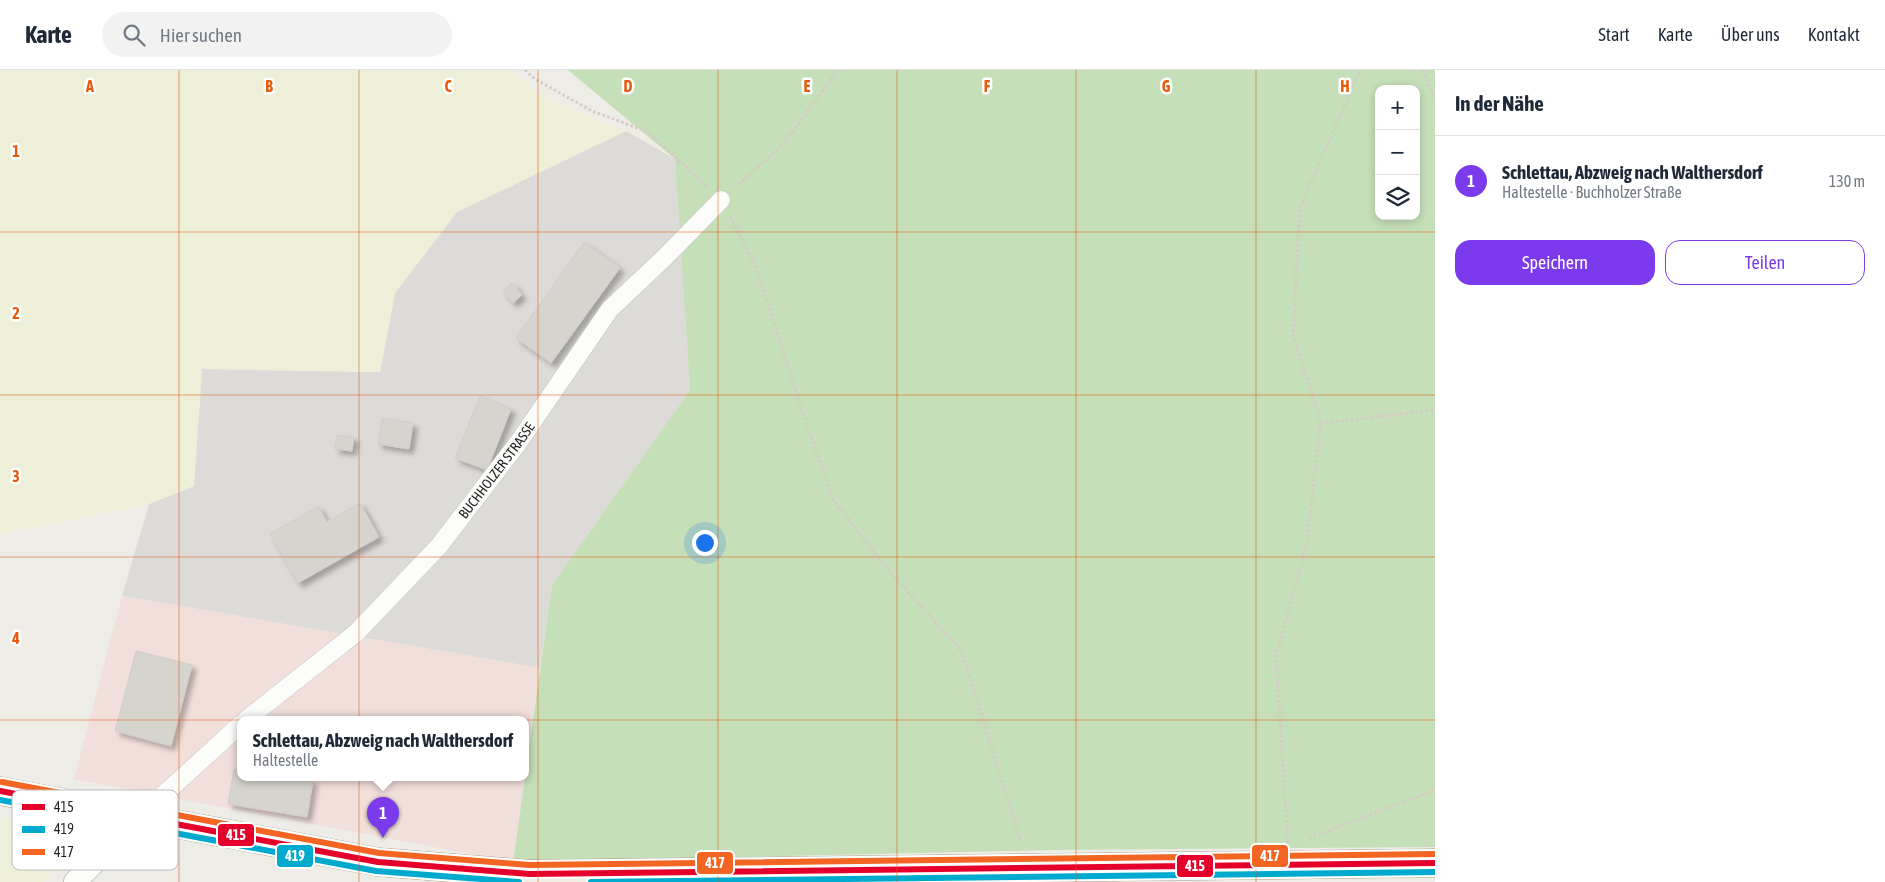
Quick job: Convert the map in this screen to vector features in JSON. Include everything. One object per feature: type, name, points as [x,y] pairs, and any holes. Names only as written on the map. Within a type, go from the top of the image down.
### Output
[{"type":"main road","points":[[178,824],[378,862],[528,874],[1435,863]]},
{"type":"street","name":"BUCHHOLZER STRASSE","points":[[251,716],[356,633],[439,546],[518,443],[610,309],[664,259],[721,200]]},
{"type":"street","points":[[169,790],[237,728]]},
{"type":"street","points":[[75,882],[87,870]]},
{"type":"path","points":[[525,70],[535,79],[592,111],[648,132],[721,200],[756,266],[803,414],[833,499],[882,563],[962,652],[1017,835],[1032,867]]},
{"type":"path","points":[[721,200],[785,142],[838,70]]},
{"type":"path","points":[[1297,843],[1288,846],[1276,656],[1306,547],[1321,422],[1293,336],[1300,207],[1360,70]]},
{"type":"path","points":[[1423,70],[1435,100]]},
{"type":"path","points":[[1321,422],[1435,410]]},
{"type":"path","points":[[1306,839],[1435,790]]},
{"type":"shaded area","points":[[626,131],[675,159],[690,390],[552,585],[540,668],[122,596],[149,504],[194,486],[202,369],[380,372],[395,293],[457,212]]},
{"type":"shaded area","points":[[122,596],[540,668],[529,749],[529,716],[237,716],[237,781],[524,781],[513,862],[178,799],[178,790],[132,790],[74,779]]},
{"type":"green space","points":[[0,70],[512,70],[541,97],[626,131],[457,212],[395,293],[380,372],[202,369],[194,486],[149,504],[0,534]]},
{"type":"green space","points":[[568,70],[1435,70],[1435,847],[1056,850],[513,862],[524,781],[529,781],[529,748],[552,585],[690,390],[675,159]]},
{"type":"green space","points":[[0,818],[12,819],[12,870],[51,870],[51,875],[43,882],[0,882]]},
{"type":"building","points":[[584,242],[620,268],[551,363],[516,338]]},
{"type":"building","points":[[512,283],[522,295],[513,303],[503,291]]},
{"type":"building","points":[[480,396],[511,409],[487,470],[455,458]]},
{"type":"building","points":[[382,418],[413,423],[409,449],[378,444]]},
{"type":"building","points":[[337,435],[354,437],[352,451],[335,449]]},
{"type":"building","points":[[360,503],[379,537],[298,583],[270,534],[318,506],[327,522]]},
{"type":"building","points":[[136,651],[192,665],[171,746],[115,731]]},
{"type":"building","points":[[234,769],[237,770],[237,781],[313,781],[307,817],[228,804]]},
{"type":"transit line","name":"417","points":[[2,782],[44,790]]},
{"type":"transit line","name":"415","points":[[0,791],[12,793]]},
{"type":"transit line","name":"419","points":[[0,800],[12,802]]},
{"type":"transit line","name":"417","points":[[178,815],[379,853],[529,865],[1435,854]]},
{"type":"transit line","name":"415","points":[[178,824],[378,862],[529,874],[1435,863]]},
{"type":"transit line","name":"419","points":[[178,834],[376,871],[519,882]]},
{"type":"transit line","name":"419","points":[[591,882],[1435,872]]},
{"type":"place","name":"Schlettau, Abzweig nach Walthersdorf","points":[[383,838]]}]
